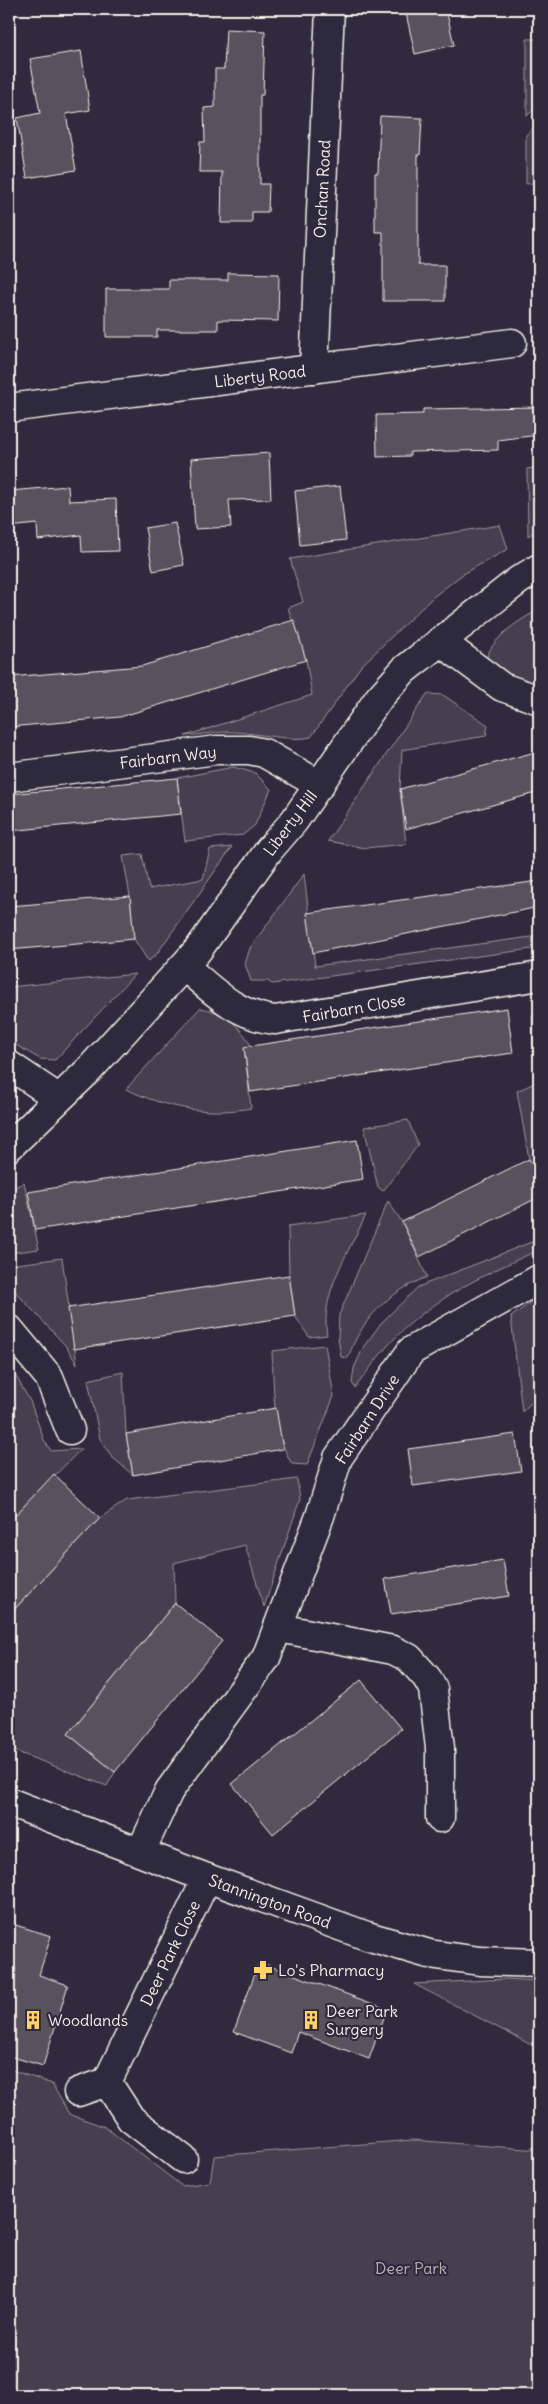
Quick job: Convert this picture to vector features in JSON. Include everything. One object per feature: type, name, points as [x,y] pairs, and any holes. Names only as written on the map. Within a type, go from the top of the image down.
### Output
[{"type":"street","name":"Onchan Road","points":[[314,369],[330,9]]},
{"type":"street","name":"Liberty Road","points":[[9,408],[512,343]]},
{"type":"street","name":"Liberty Hill","points":[[9,1146],[88,1071],[198,950],[269,850],[294,821],[320,785],[380,698],[404,670],[519,580],[539,568]]},
{"type":"street","points":[[440,641],[502,687],[539,700]]},
{"type":"street","name":"Fairbarn Way","points":[[9,777],[217,750],[249,750],[264,753],[320,785]]},
{"type":"street","name":"Fairbarn Close","points":[[184,966],[226,1001],[253,1016],[275,1020],[539,976]]},
{"type":"street","points":[[9,1065],[58,1098]]},
{"type":"street","name":"Fairbarn Drive","points":[[141,1852],[169,1791],[266,1658],[320,1516],[338,1458],[411,1351],[539,1280]]},
{"type":"street","points":[[9,1329],[49,1377],[70,1430]]},
{"type":"street","points":[[279,1628],[393,1650],[409,1658],[427,1678],[434,1689],[440,1748],[440,1818]]},
{"type":"street","name":"Stannington Road","points":[[9,1802],[207,1878],[367,1936],[429,1954],[480,1961],[539,1963]]},
{"type":"street","name":"Deer Park Close","points":[[107,2082],[207,1878]]},
{"type":"street","points":[[78,2092],[107,2082],[131,2119],[183,2159]]},
{"type":"green space","points":[[527,39],[539,39],[539,104],[527,116]]},
{"type":"green space","points":[[539,123],[539,182],[526,184],[526,135]]},
{"type":"green space","points":[[539,467],[539,529],[528,536],[527,469]]},
{"type":"green space","points":[[500,525],[508,549],[463,574],[433,597],[361,666],[311,737],[285,738],[229,732],[185,736],[312,695],[306,660],[288,608],[303,602],[290,559]]},
{"type":"green space","points":[[539,610],[539,694],[497,677],[487,656],[502,635],[524,618]]},
{"type":"green space","points":[[427,694],[443,695],[488,725],[486,736],[402,750],[400,789],[406,844],[365,848],[328,841]]},
{"type":"green space","points":[[233,767],[255,773],[271,789],[255,825],[243,835],[185,841],[177,778]]},
{"type":"green space","points":[[232,847],[156,955],[148,961],[134,939],[130,896],[123,856],[142,854],[149,889],[203,879],[210,849]]},
{"type":"green space","points":[[304,874],[315,966],[539,936],[539,948],[272,984],[268,981],[251,981],[245,964],[250,948]]},
{"type":"green space","points":[[135,974],[55,1060],[40,1059],[9,1041],[9,987]]},
{"type":"green space","points":[[200,1008],[224,1016],[237,1026],[251,1046],[244,1047],[251,1108],[219,1111],[187,1109],[156,1101],[126,1089]]},
{"type":"green space","points":[[539,1015],[539,1044],[533,1047],[532,1016]]},
{"type":"green space","points":[[539,1081],[539,1179],[529,1159],[517,1091]]},
{"type":"green space","points":[[408,1120],[418,1145],[383,1191],[378,1187],[364,1127]]},
{"type":"green space","points":[[24,1182],[39,1249],[9,1253],[9,1191]]},
{"type":"green space","points":[[388,1201],[402,1222],[427,1277],[400,1290],[378,1308],[360,1331],[348,1358],[341,1357],[338,1338],[339,1315]]},
{"type":"green space","points":[[366,1215],[344,1258],[332,1288],[326,1319],[327,1335],[309,1337],[295,1316],[289,1275],[288,1226]]},
{"type":"green space","points":[[539,1239],[539,1250],[463,1287],[411,1323],[385,1349],[355,1388],[352,1383],[354,1368],[364,1346],[382,1322],[418,1287]]},
{"type":"green space","points":[[62,1258],[77,1364],[65,1345],[9,1285],[9,1265]]},
{"type":"green space","points":[[539,1296],[539,1395],[522,1412],[511,1317]]},
{"type":"green space","points":[[325,1345],[334,1396],[307,1465],[292,1464],[285,1451],[277,1424],[272,1351]]},
{"type":"green space","points":[[9,1364],[30,1401],[44,1440],[51,1451],[81,1449],[9,1522]]},
{"type":"green space","points":[[123,1372],[126,1434],[133,1475],[112,1457],[100,1439],[88,1380]]},
{"type":"green space","points":[[297,1479],[300,1499],[264,1607],[245,1545],[174,1563],[175,1603],[68,1734],[115,1772],[107,1786],[9,1749],[9,1615],[100,1518],[127,1500]]},
{"type":"green space","points":[[506,1979],[539,1981],[539,2049],[414,1984]]},
{"type":"green space","name":"Deer Park","points":[[9,2069],[52,2084],[69,2114],[105,2127],[182,2186],[210,2182],[214,2156],[413,2140],[539,2150],[539,2395],[9,2395]]},
{"type":"building","points":[[405,9],[446,9],[454,45],[415,54]]},
{"type":"building","points":[[226,29],[265,31],[263,95],[260,95],[260,184],[269,184],[268,212],[252,212],[252,223],[221,223],[222,172],[199,172],[200,142],[205,142],[204,108],[215,107],[215,69],[224,69]]},
{"type":"building","points":[[81,51],[90,110],[66,114],[76,170],[27,178],[17,118],[40,113],[30,59]]},
{"type":"building","points":[[380,116],[422,118],[420,155],[418,155],[418,265],[445,265],[445,301],[383,301],[383,232],[375,232],[375,173],[378,173]]},
{"type":"building","points":[[228,273],[279,274],[278,321],[218,320],[218,330],[157,330],[157,337],[106,337],[106,289],[169,289],[169,280],[228,280]]},
{"type":"building","points":[[539,407],[539,435],[498,440],[498,450],[410,452],[410,456],[377,457],[376,415],[423,414],[423,409]]},
{"type":"building","points":[[269,453],[271,499],[229,500],[231,527],[195,529],[191,459]]},
{"type":"building","points":[[68,486],[69,501],[116,499],[118,551],[82,552],[81,535],[38,540],[37,524],[9,527],[9,491]]},
{"type":"building","points":[[340,486],[346,540],[300,545],[295,491]]},
{"type":"building","points":[[175,523],[184,565],[153,571],[145,528]]},
{"type":"building","points":[[294,620],[306,660],[120,717],[9,727],[9,677],[142,666]]},
{"type":"building","points":[[539,751],[539,792],[406,829],[400,789]]},
{"type":"building","points":[[177,778],[181,814],[9,831],[9,794]]},
{"type":"building","points":[[539,881],[539,907],[313,953],[307,913]]},
{"type":"building","points":[[130,896],[134,939],[9,950],[9,906]]},
{"type":"building","points":[[507,1008],[513,1053],[250,1092],[244,1047]]},
{"type":"building","points":[[357,1140],[363,1179],[35,1230],[28,1192]]},
{"type":"building","points":[[529,1159],[539,1179],[539,1197],[419,1257],[402,1222]]},
{"type":"building","points":[[289,1275],[295,1316],[74,1349],[68,1308]]},
{"type":"building","points":[[276,1408],[283,1449],[133,1475],[126,1434]]},
{"type":"building","points":[[515,1434],[521,1471],[413,1486],[408,1449]]},
{"type":"building","points":[[54,1474],[100,1518],[9,1615],[9,1522]]},
{"type":"building","points":[[503,1560],[509,1596],[391,1614],[385,1579]]},
{"type":"building","points":[[175,1603],[222,1641],[115,1772],[68,1734]]},
{"type":"building","points":[[361,1680],[401,1729],[273,1834],[232,1784]]},
{"type":"building","name":"Woodlands","points":[[9,1923],[51,1936],[39,1975],[68,1985],[43,2066],[9,2056]]},
{"type":"building","name":"Deer Park Surgery","points":[[259,1962],[387,2009],[369,2059],[298,2032],[291,2053],[234,2032]]},
{"type":"place","name":"Lo's Pharmacy","points":[[263,1970]]},
{"type":"place","name":"Woodlands","points":[[33,2020]]},
{"type":"place","name":"Deer Park Surgery","points":[[311,2020]]}]
